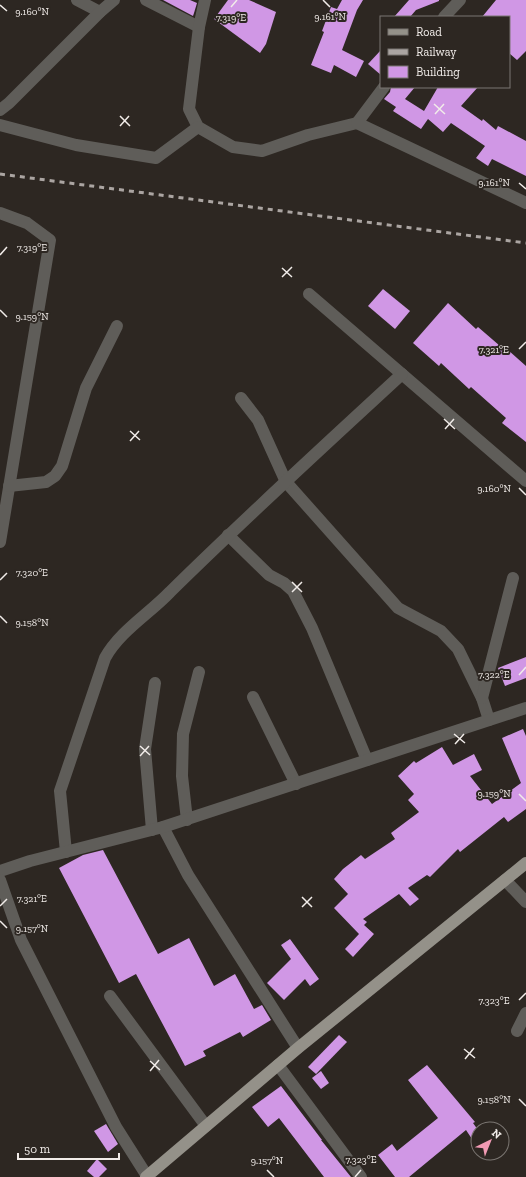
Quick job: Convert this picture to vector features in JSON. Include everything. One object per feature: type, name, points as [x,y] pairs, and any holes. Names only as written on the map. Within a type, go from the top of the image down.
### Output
[{"type":"main road","points":[[147,1176],[278,1064],[526,864]]},
{"type":"street","points":[[77,0],[100,12]]},
{"type":"street","points":[[0,110],[9,103],[100,12],[114,0]]},
{"type":"street","points":[[146,0],[199,27]]},
{"type":"street","points":[[205,0],[199,27],[189,109],[198,127],[233,147],[262,151],[308,135],[357,123],[526,203]]},
{"type":"street","points":[[445,16],[460,0]]},
{"type":"street","points":[[357,123],[383,88]]},
{"type":"street","points":[[0,125],[76,145],[156,158],[198,127]]},
{"type":"street","points":[[0,213],[27,223],[50,240],[0,542]]},
{"type":"street","points":[[309,294],[526,481]]},
{"type":"street","points":[[9,486],[46,482],[55,476],[62,466],[86,388],[117,326]]},
{"type":"street","points":[[66,852],[60,791],[105,658],[110,648],[161,601],[228,535],[402,374]]},
{"type":"street","points":[[241,398],[258,420],[286,482],[398,608],[441,631],[458,649],[482,698],[489,720]]},
{"type":"street","points":[[228,535],[270,574],[293,591],[312,628],[367,760]]},
{"type":"street","points":[[482,698],[513,578]]},
{"type":"street","points":[[187,820],[182,776],[183,734],[199,672]]},
{"type":"street","points":[[155,683],[145,749],[157,829],[298,1048]]},
{"type":"street","points":[[254,697],[296,784]]},
{"type":"street","points":[[0,871],[187,820],[526,708]]},
{"type":"street","points":[[0,880],[21,940],[116,1126],[147,1176]]},
{"type":"street","points":[[505,880],[526,902]]},
{"type":"street","points":[[110,996],[206,1126]]},
{"type":"street","points":[[517,1031],[526,1013]]},
{"type":"street","points":[[278,1064],[361,1177]]},
{"type":"building","points":[[163,0],[190,0],[197,3],[193,16]]},
{"type":"building","points":[[228,0],[249,0],[276,12],[266,44],[260,53],[214,19]]},
{"type":"building","points":[[342,0],[363,0],[357,10],[342,50],[364,61],[356,77],[334,65],[331,73],[311,65],[324,32],[322,31],[331,7],[337,9]]},
{"type":"building","points":[[409,0],[439,0],[416,10],[411,16],[395,16]]},
{"type":"building","points":[[496,0],[526,0],[526,51],[517,60],[510,54],[510,16],[483,16]]},
{"type":"building","points":[[380,51],[380,74],[368,64]]},
{"type":"building","points":[[391,88],[414,88],[405,99],[424,111],[437,88],[477,88],[461,106],[482,121],[483,119],[496,130],[498,126],[526,141],[526,176],[492,159],[488,166],[476,158],[485,146],[451,123],[443,132],[428,119],[421,129],[393,111],[396,107],[384,99],[390,92]]},
{"type":"building","points":[[383,289],[410,311],[395,329],[368,306]]},
{"type":"building","points":[[448,303],[476,329],[478,327],[526,366],[526,442],[502,423],[506,418],[471,387],[469,389],[441,363],[439,366],[413,343]]},
{"type":"building","points":[[526,657],[526,678],[505,686],[498,668]]},
{"type":"building","points":[[523,729],[526,736],[526,809],[508,822],[504,817],[460,852],[458,849],[430,877],[427,875],[408,888],[419,899],[410,906],[399,894],[363,919],[367,922],[364,925],[374,934],[353,957],[345,949],[359,934],[334,908],[348,894],[334,879],[343,869],[361,855],[365,859],[395,839],[391,833],[419,812],[408,800],[414,794],[398,776],[414,761],[416,763],[442,747],[453,765],[474,754],[482,770],[470,776],[492,804],[521,783],[502,738]]},
{"type":"building","points":[[103,850],[158,954],[189,938],[214,986],[235,974],[254,1009],[262,1005],[271,1020],[243,1037],[240,1032],[203,1051],[206,1056],[185,1066],[136,974],[119,983],[59,868],[83,855]]},
{"type":"building","points":[[290,939],[319,979],[310,986],[305,979],[284,1000],[267,983],[291,959],[281,945]]},
{"type":"building","points":[[339,1035],[347,1042],[316,1074],[308,1067]]},
{"type":"building","points":[[427,1065],[474,1121],[470,1121],[470,1136],[466,1130],[409,1177],[395,1177],[378,1155],[392,1144],[397,1151],[438,1118],[408,1080]]},
{"type":"building","points":[[321,1071],[329,1083],[321,1089],[312,1078]]},
{"type":"building","points":[[281,1086],[321,1140],[351,1177],[324,1177],[279,1118],[268,1127],[252,1107]]},
{"type":"building","points":[[106,1124],[118,1144],[108,1152],[94,1131]]},
{"type":"building","points":[[97,1159],[107,1169],[99,1177],[94,1177],[87,1171]]},
{"type":"railway","points":[[0,174],[526,243]]}]
